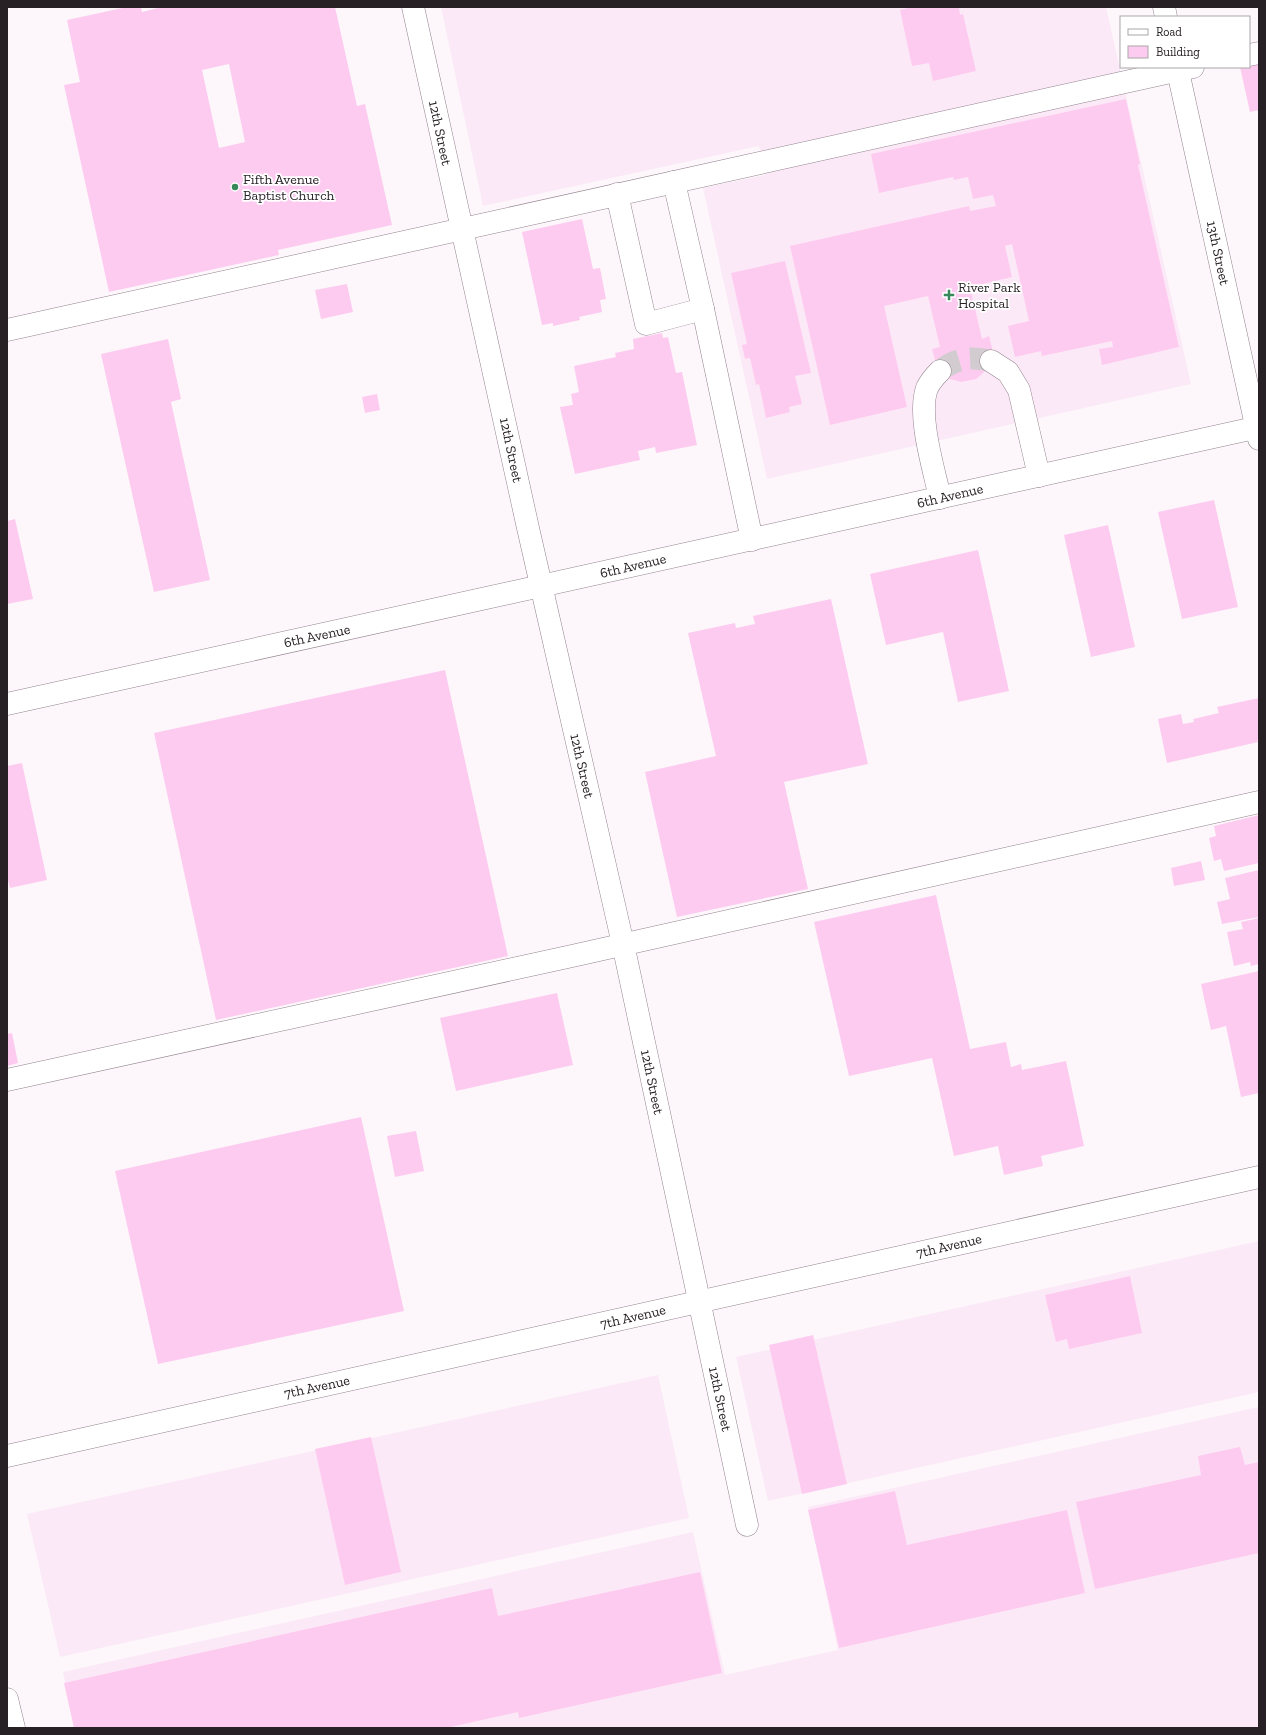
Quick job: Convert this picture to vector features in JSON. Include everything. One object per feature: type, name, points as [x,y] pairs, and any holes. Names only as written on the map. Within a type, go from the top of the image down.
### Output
[{"type":"street","name":"12th Street","points":[[413,7],[461,229],[623,944],[699,1303],[748,1525]]},
{"type":"street","points":[[7,330],[1183,68]]},
{"type":"street","name":"13th Street","points":[[1183,68],[1258,431]]},
{"type":"street","points":[[674,182],[752,540]]},
{"type":"street","points":[[617,194],[646,324],[702,309]]},
{"type":"street","points":[[991,361],[1008,372],[1019,390],[1039,476]]},
{"type":"street","points":[[940,371],[928,387],[924,411],[929,447],[940,498]]},
{"type":"street","name":"6th Avenue","points":[[7,704],[1039,476],[1258,431]]},
{"type":"street","points":[[7,1080],[1259,802]]},
{"type":"street","name":"7th Avenue","points":[[7,1456],[1259,1177]]},
{"type":"street","points":[[7,1699],[14,1728]]},
{"type":"shaded area","name":"River Park Hospital","points":[[441,7],[1106,7],[1191,384],[767,479],[703,188],[765,175],[759,146],[483,206]]},
{"type":"shaded area","points":[[1259,1241],[1259,1392],[768,1501],[736,1357]]},
{"type":"shaded area","points":[[658,1375],[689,1518],[60,1657],[27,1514]]},
{"type":"shaded area","points":[[1259,1407],[1259,1728],[75,1728],[63,1672],[693,1532],[725,1675],[838,1650],[808,1507]]},
{"type":"building","name":"Fifth Avenue Baptist Church","points":[[127,7],[141,7],[142,12],[162,7],[335,7],[357,106],[365,104],[392,225],[278,250],[279,255],[109,292],[64,85],[80,82],[67,20]],"holes":[[[229,64],[245,142],[219,148],[202,70]]]},
{"type":"building","points":[[912,7],[959,7],[960,15],[963,14],[976,71],[933,81],[929,63],[912,66],[900,10]]},
{"type":"building","points":[[1259,63],[1259,110],[1250,112],[1240,68],[1250,68],[1250,65]]},
{"type":"building","points":[[1126,99],[1140,164],[1138,165],[1179,347],[1102,365],[1099,349],[1113,347],[1112,341],[1042,356],[1041,351],[1015,357],[1008,326],[1029,321],[1012,244],[1005,246],[1012,277],[970,287],[982,339],[989,336],[992,348],[992,355],[987,369],[982,374],[976,379],[961,382],[947,378],[937,367],[932,349],[940,347],[928,296],[884,306],[907,407],[830,425],[790,246],[969,206],[970,211],[996,206],[993,195],[973,199],[968,177],[954,180],[953,177],[879,193],[871,154]]},
{"type":"building","points":[[582,219],[593,269],[600,268],[606,299],[600,300],[602,312],[579,317],[580,320],[553,326],[553,323],[542,325],[522,232]]},
{"type":"building","points":[[785,261],[811,373],[795,376],[802,404],[789,407],[790,412],[766,418],[759,384],[756,385],[750,358],[745,359],[742,345],[747,344],[731,273]]},
{"type":"building","points":[[347,284],[353,312],[321,319],[315,290]]},
{"type":"building","points":[[662,333],[663,338],[668,337],[676,373],[682,372],[697,445],[656,453],[655,447],[638,451],[640,460],[575,474],[560,407],[573,405],[571,394],[579,392],[574,366],[616,357],[615,353],[634,349],[633,339]]},
{"type":"building","points":[[168,339],[181,399],[171,402],[210,580],[154,592],[101,354]]},
{"type":"building","points":[[377,394],[380,410],[365,413],[362,397]]},
{"type":"building","points":[[1214,500],[1238,607],[1182,619],[1158,512]]},
{"type":"building","points":[[15,519],[33,599],[7,604],[7,521]]},
{"type":"building","points":[[1108,525],[1135,647],[1091,657],[1064,535]]},
{"type":"building","points":[[978,550],[1009,691],[958,702],[943,632],[886,645],[870,574]]},
{"type":"building","points":[[831,599],[868,764],[784,782],[808,889],[677,917],[645,772],[716,756],[688,633],[735,623],[736,628],[755,624],[753,616]]},
{"type":"building","points":[[445,670],[508,956],[216,1020],[154,733]]},
{"type":"building","points":[[1259,698],[1258,742],[1167,763],[1158,719],[1181,714],[1183,724],[1194,722],[1193,719],[1219,713],[1217,707]]},
{"type":"building","points":[[22,763],[47,880],[10,888],[7,876],[7,766]]},
{"type":"building","points":[[1259,815],[1259,863],[1224,871],[1221,859],[1214,861],[1209,838],[1216,836],[1214,826]]},
{"type":"building","points":[[1201,861],[1205,880],[1174,886],[1171,868]]},
{"type":"building","points":[[1259,870],[1259,917],[1222,924],[1217,902],[1230,899],[1225,878]]},
{"type":"building","points":[[936,895],[970,1049],[1006,1042],[1011,1067],[1021,1064],[1022,1070],[1066,1061],[1084,1146],[1041,1156],[1043,1166],[1004,1175],[998,1146],[954,1156],[932,1058],[849,1076],[814,922]]},
{"type":"building","points":[[1259,918],[1259,964],[1251,966],[1250,962],[1234,966],[1227,932],[1243,929],[1241,922]]},
{"type":"building","points":[[1259,971],[1259,1093],[1241,1097],[1226,1026],[1211,1030],[1201,984]]},
{"type":"building","points":[[557,993],[573,1065],[456,1091],[440,1018]]},
{"type":"building","points":[[12,1033],[18,1063],[7,1066],[7,1034]]},
{"type":"building","points":[[361,1117],[404,1311],[158,1364],[115,1171]]},
{"type":"building","points":[[416,1131],[424,1171],[395,1177],[387,1136]]},
{"type":"building","points":[[1130,1276],[1142,1333],[1069,1349],[1067,1339],[1056,1342],[1045,1295]]},
{"type":"building","points":[[813,1335],[847,1484],[802,1494],[769,1345]]},
{"type":"building","points":[[371,1437],[401,1572],[345,1585],[315,1449]]},
{"type":"building","points":[[1240,1447],[1245,1465],[1259,1462],[1259,1553],[1095,1589],[1076,1502],[1201,1475],[1198,1456]]},
{"type":"building","points":[[895,1491],[907,1545],[1067,1510],[1085,1593],[839,1648],[808,1510]]},
{"type":"building","points":[[700,1572],[722,1673],[519,1718],[518,1712],[446,1728],[74,1728],[64,1683],[492,1588],[498,1616]]},
{"type":"tunnel","points":[[940,371],[952,363],[964,359],[984,359],[991,361]]},
{"type":"place","name":"Fifth Avenue Baptist Church","points":[[235,187]]},
{"type":"place","name":"River Park Hospital","points":[[949,295]]}]
